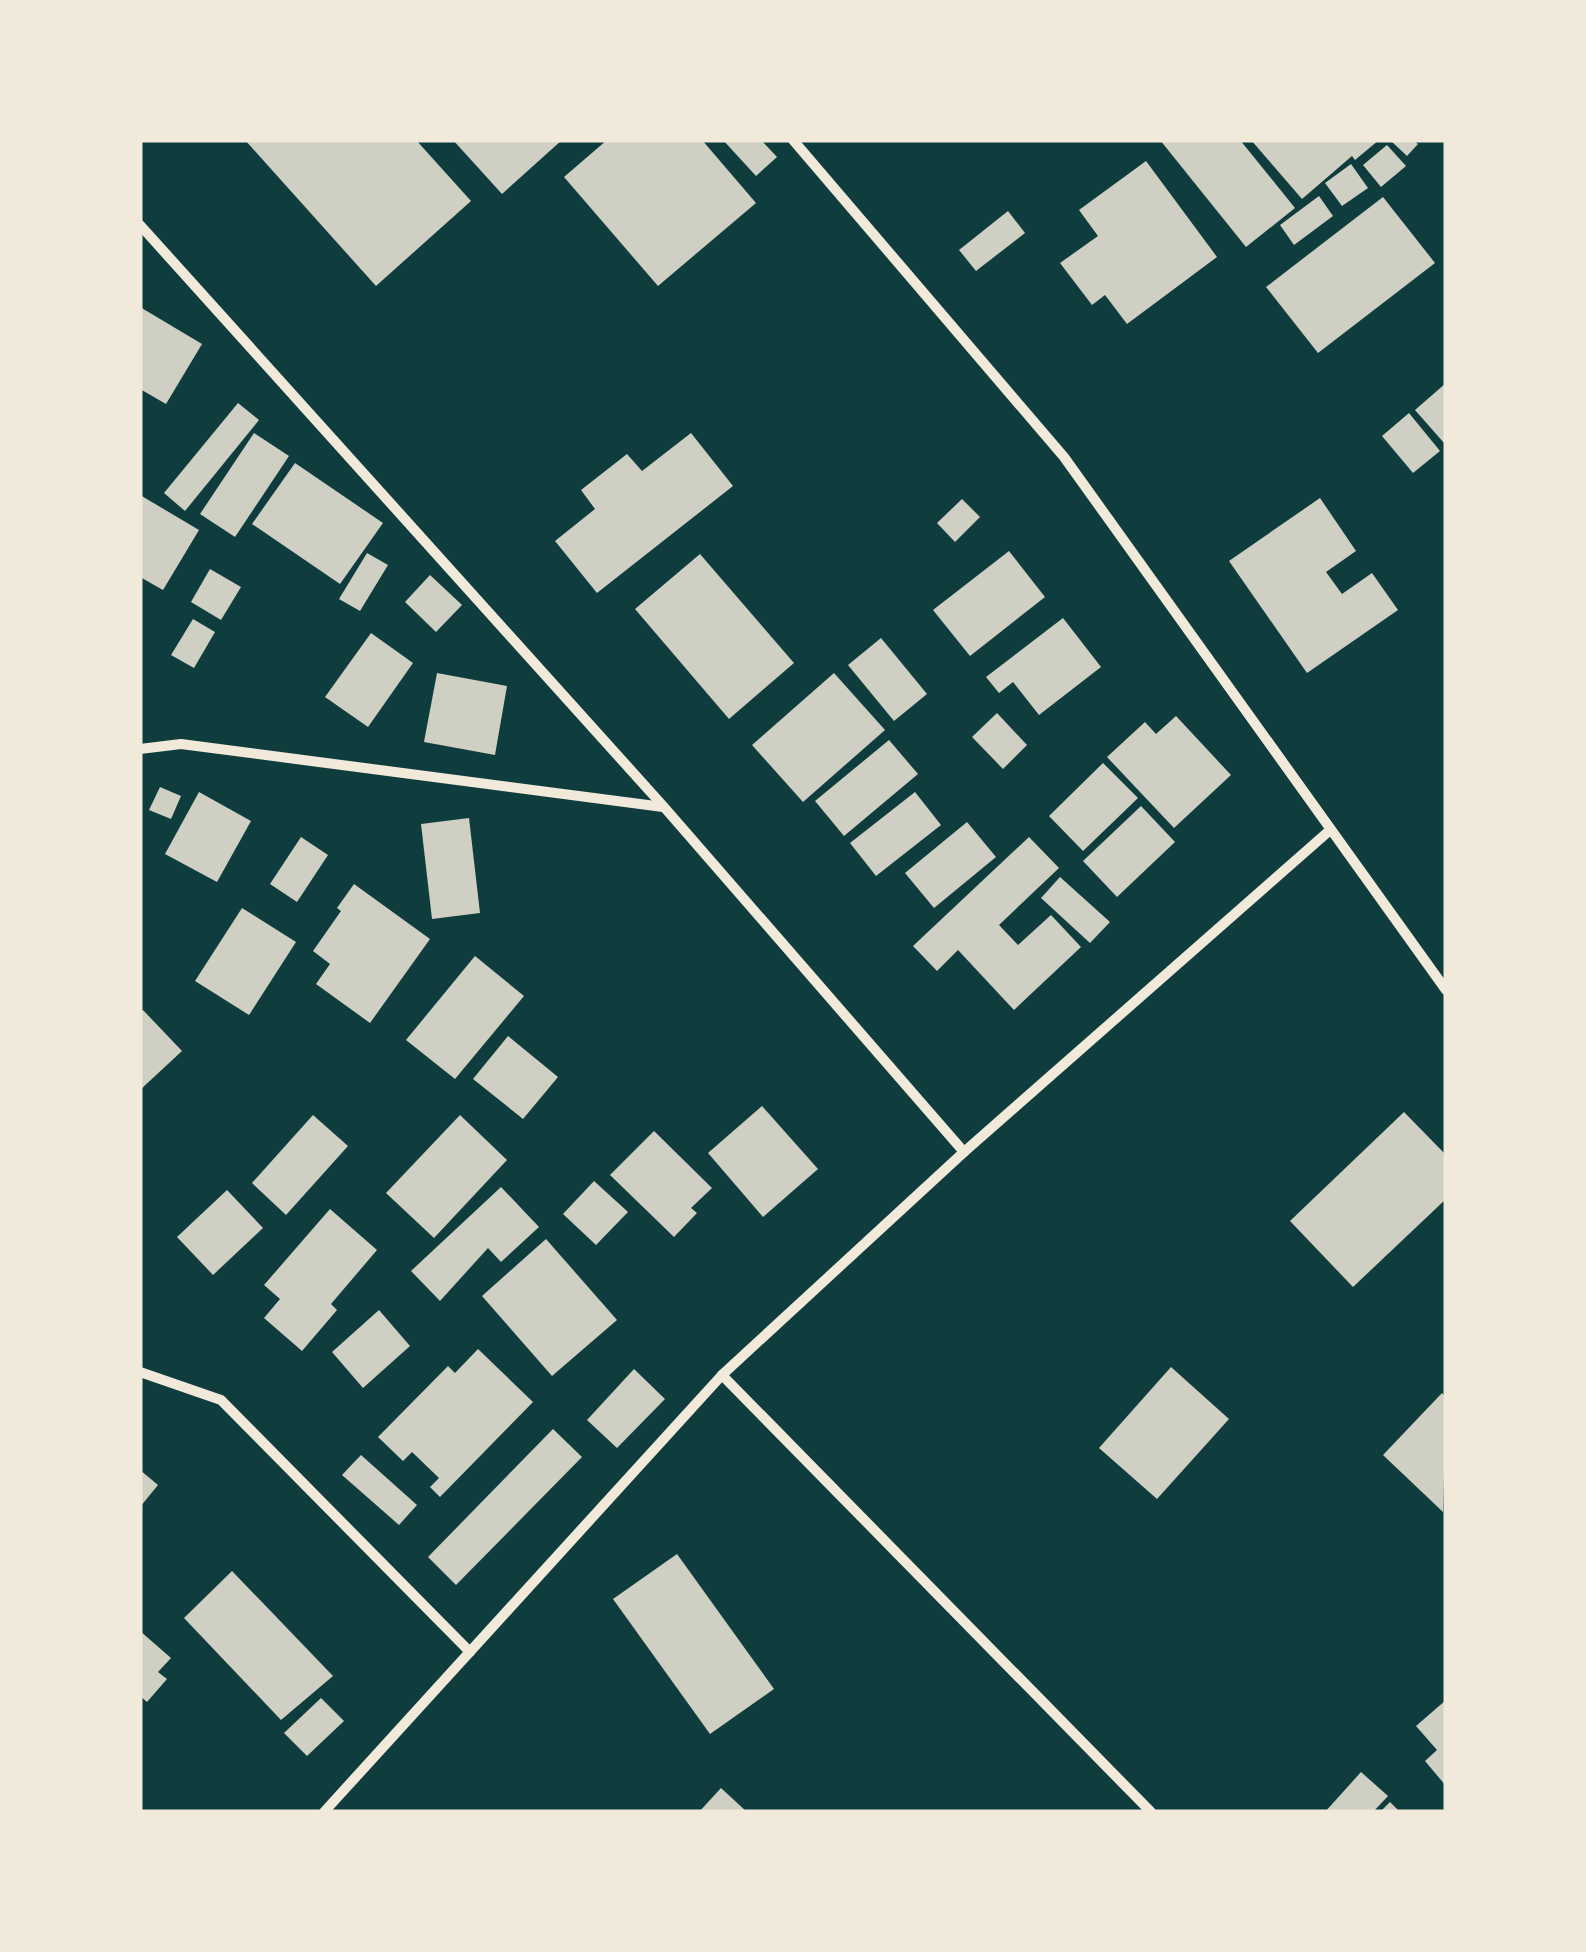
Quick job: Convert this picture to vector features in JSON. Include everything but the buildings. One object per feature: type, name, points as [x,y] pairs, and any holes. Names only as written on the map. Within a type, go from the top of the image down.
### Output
[{"type":"street","points":[[794,140],[1064,457],[1446,990]]},
{"type":"street","points":[[140,225],[664,807],[964,1152]]},
{"type":"street","points":[[140,749],[181,744],[664,807]]},
{"type":"street","points":[[325,1812],[722,1375],[964,1152],[1328,830]]},
{"type":"street","points":[[140,1372],[220,1400],[470,1652]]},
{"type":"street","points":[[722,1375],[1151,1812]]}]
